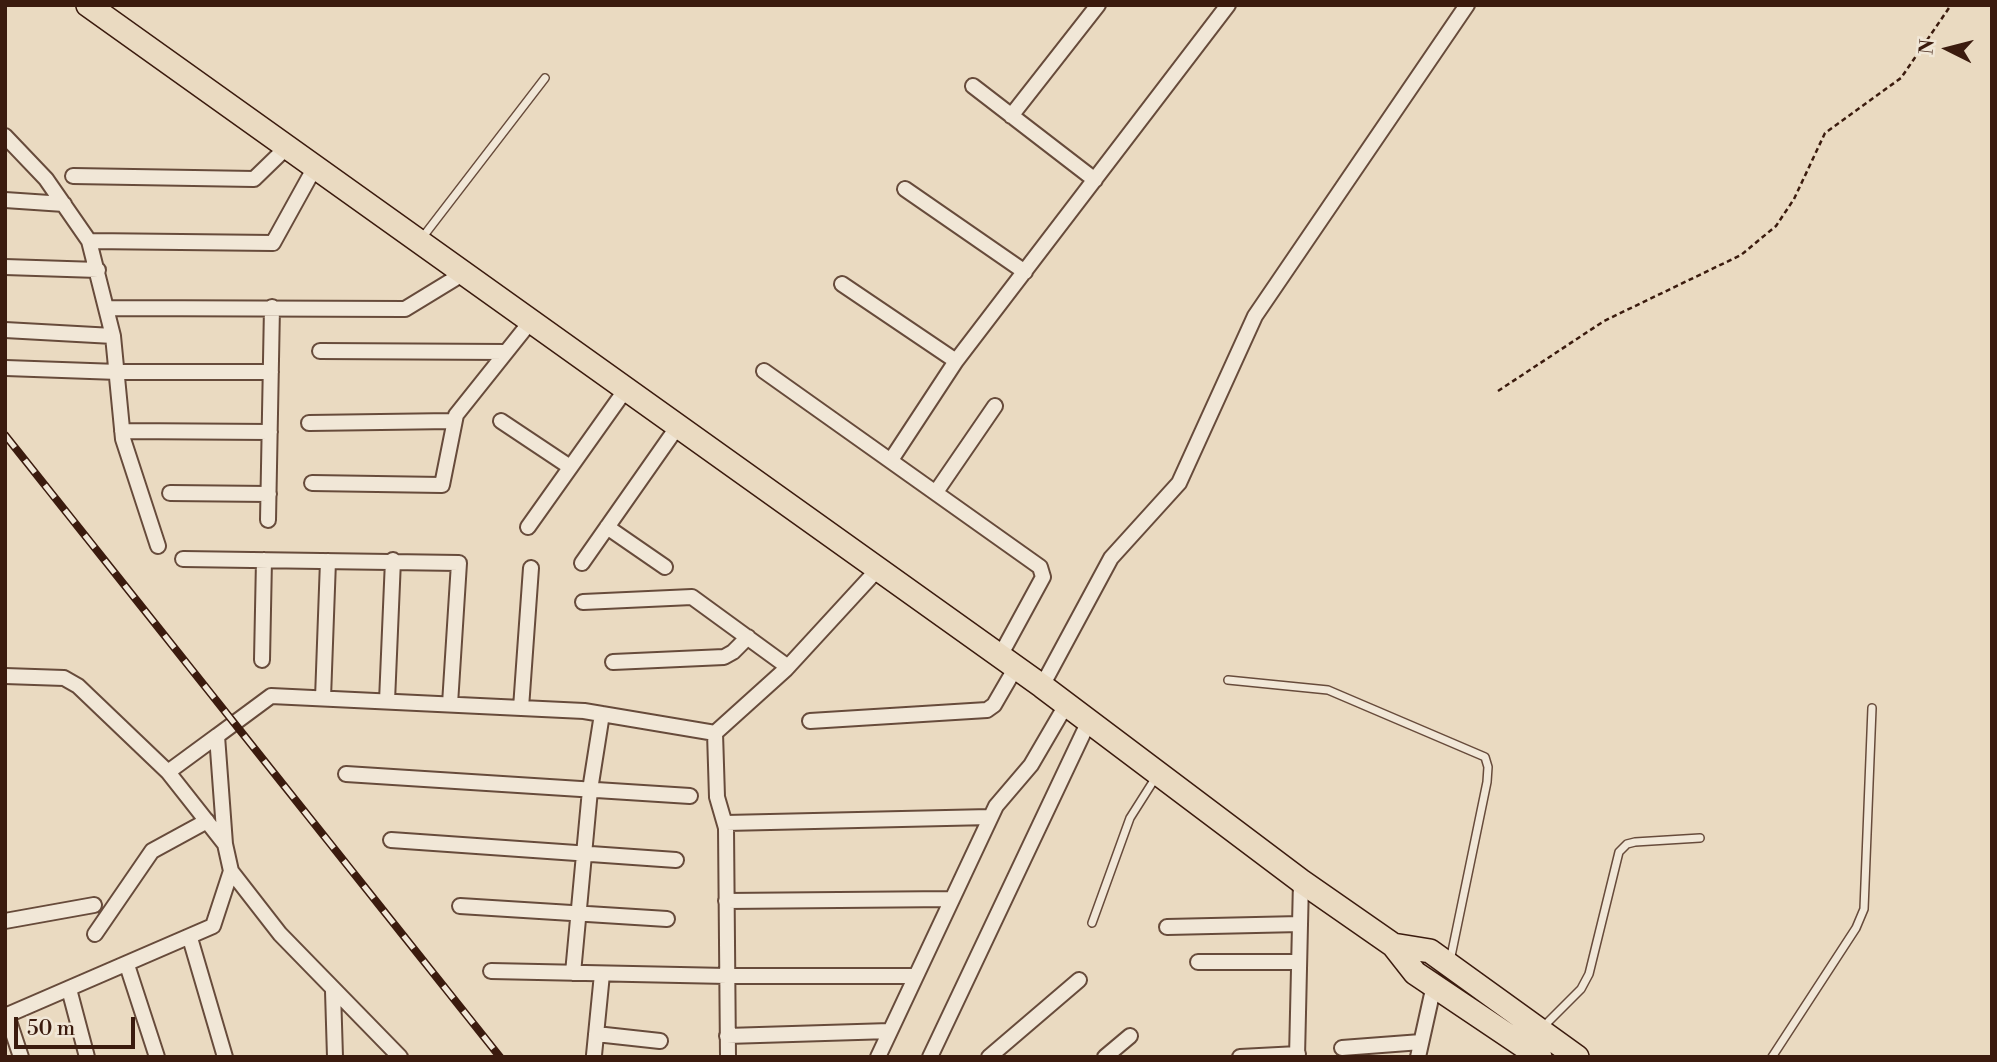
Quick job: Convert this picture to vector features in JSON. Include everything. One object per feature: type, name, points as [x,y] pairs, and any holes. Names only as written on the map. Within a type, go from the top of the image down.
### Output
[{"type":"main road","points":[[88,5],[1042,686],[1301,881],[1393,946],[1415,973],[1540,1057]]},
{"type":"main road","points":[[1393,946],[1430,951],[1577,1057]]},
{"type":"street","points":[[1011,116],[1098,5]]},
{"type":"street","points":[[891,460],[956,361],[1228,5]]},
{"type":"street","points":[[1042,686],[1111,558],[1180,482],[1255,316],[1467,5]]},
{"type":"street","points":[[972,86],[1095,180]]},
{"type":"street","points":[[5,136],[39,171],[89,241],[113,336],[122,431],[158,546]]},
{"type":"street","points":[[73,176],[248,180],[260,176],[287,147]]},
{"type":"street","points":[[89,241],[273,243],[315,167]]},
{"type":"street","points":[[905,189],[1025,272]]},
{"type":"street","points":[[5,200],[64,204]]},
{"type":"street","points":[[5,267],[98,270]]},
{"type":"street","points":[[108,308],[405,309],[464,273]]},
{"type":"street","points":[[842,284],[956,361]]},
{"type":"street","points":[[268,520],[272,307]]},
{"type":"street","points":[[312,483],[442,485],[453,421],[531,321]]},
{"type":"street","points":[[5,330],[113,336]]},
{"type":"street","points":[[320,351],[506,352]]},
{"type":"street","points":[[6,368],[118,373],[271,373]]},
{"type":"street","points":[[764,371],[1040,567],[1043,576],[1008,662],[994,705],[987,710],[810,721]]},
{"type":"street","points":[[528,527],[626,389]]},
{"type":"street","points":[[936,492],[995,407]]},
{"type":"street","points":[[309,423],[453,421]]},
{"type":"street","points":[[501,421],[570,467]]},
{"type":"street","points":[[582,563],[678,426]]},
{"type":"street","points":[[122,431],[270,432]]},
{"type":"street","points":[[170,493],[269,494]]},
{"type":"street","points":[[607,527],[666,567]]},
{"type":"street","points":[[183,559],[459,563],[450,704]]},
{"type":"street","points":[[262,660],[264,560]]},
{"type":"street","points":[[387,701],[393,560]]},
{"type":"street","points":[[323,698],[328,561]]},
{"type":"street","points":[[521,708],[531,568]]},
{"type":"street","points":[[728,1057],[726,823],[717,797],[715,733],[788,667],[878,569]]},
{"type":"street","points":[[583,602],[692,597],[788,667]]},
{"type":"street","points":[[613,662],[724,657],[733,652],[748,636]]},
{"type":"street","points":[[5,676],[64,678],[78,686],[168,772],[225,844]]},
{"type":"street","points":[[168,772],[271,696],[602,714],[715,733]]},
{"type":"street","points":[[878,1057],[990,817],[999,801],[1031,765],[1066,705]]},
{"type":"street","points":[[573,973],[590,790],[602,714]]},
{"type":"street","points":[[930,1057],[1089,721]]},
{"type":"street","points":[[217,736],[225,844],[231,872],[280,934],[400,1057]]},
{"type":"street","points":[[346,774],[690,796]]},
{"type":"street","points":[[726,823],[990,817]]},
{"type":"street","points":[[95,934],[152,851],[207,821]]},
{"type":"street","points":[[391,840],[676,860]]},
{"type":"street","points":[[21,1057],[6,1016],[208,930],[216,921],[231,872]]},
{"type":"street","points":[[1240,1057],[1297,1055],[1301,881]]},
{"type":"street","points":[[726,901],[952,899]]},
{"type":"street","points":[[5,921],[94,905]]},
{"type":"street","points":[[460,906],[667,919]]},
{"type":"street","points":[[1167,927],[1300,924]]},
{"type":"street","points":[[190,938],[225,1057]]},
{"type":"street","points":[[1198,962],[1299,962]]},
{"type":"street","points":[[127,965],[156,1057]]},
{"type":"street","points":[[491,971],[727,976],[916,976]]},
{"type":"street","points":[[594,1055],[602,974]]},
{"type":"street","points":[[989,1057],[1079,980]]},
{"type":"street","points":[[1342,1048],[1420,1050],[1434,985]]},
{"type":"street","points":[[69,989],[87,1057]]},
{"type":"street","points":[[333,991],[335,1057]]},
{"type":"street","points":[[727,1036],[890,1031]]},
{"type":"street","points":[[596,1034],[660,1041]]},
{"type":"street","points":[[1105,1057],[1130,1036]]},
{"type":"lane","points":[[419,242],[545,78]]},
{"type":"lane","points":[[1228,680],[1328,690],[1485,757],[1488,767],[1487,782],[1449,965]]},
{"type":"lane","points":[[1772,1057],[1856,928],[1864,909],[1872,708]]},
{"type":"lane","points":[[1092,923],[1130,818],[1159,774]]},
{"type":"lane","points":[[1541,1030],[1581,989],[1589,974],[1619,852],[1627,844],[1635,842],[1700,838]]},
{"type":"path","points":[[1498,391],[1604,321],[1741,255],[1776,226],[1794,199],[1825,133],[1901,78],[1951,5]]},
{"type":"railway","points":[[5,435],[500,1057]]}]
